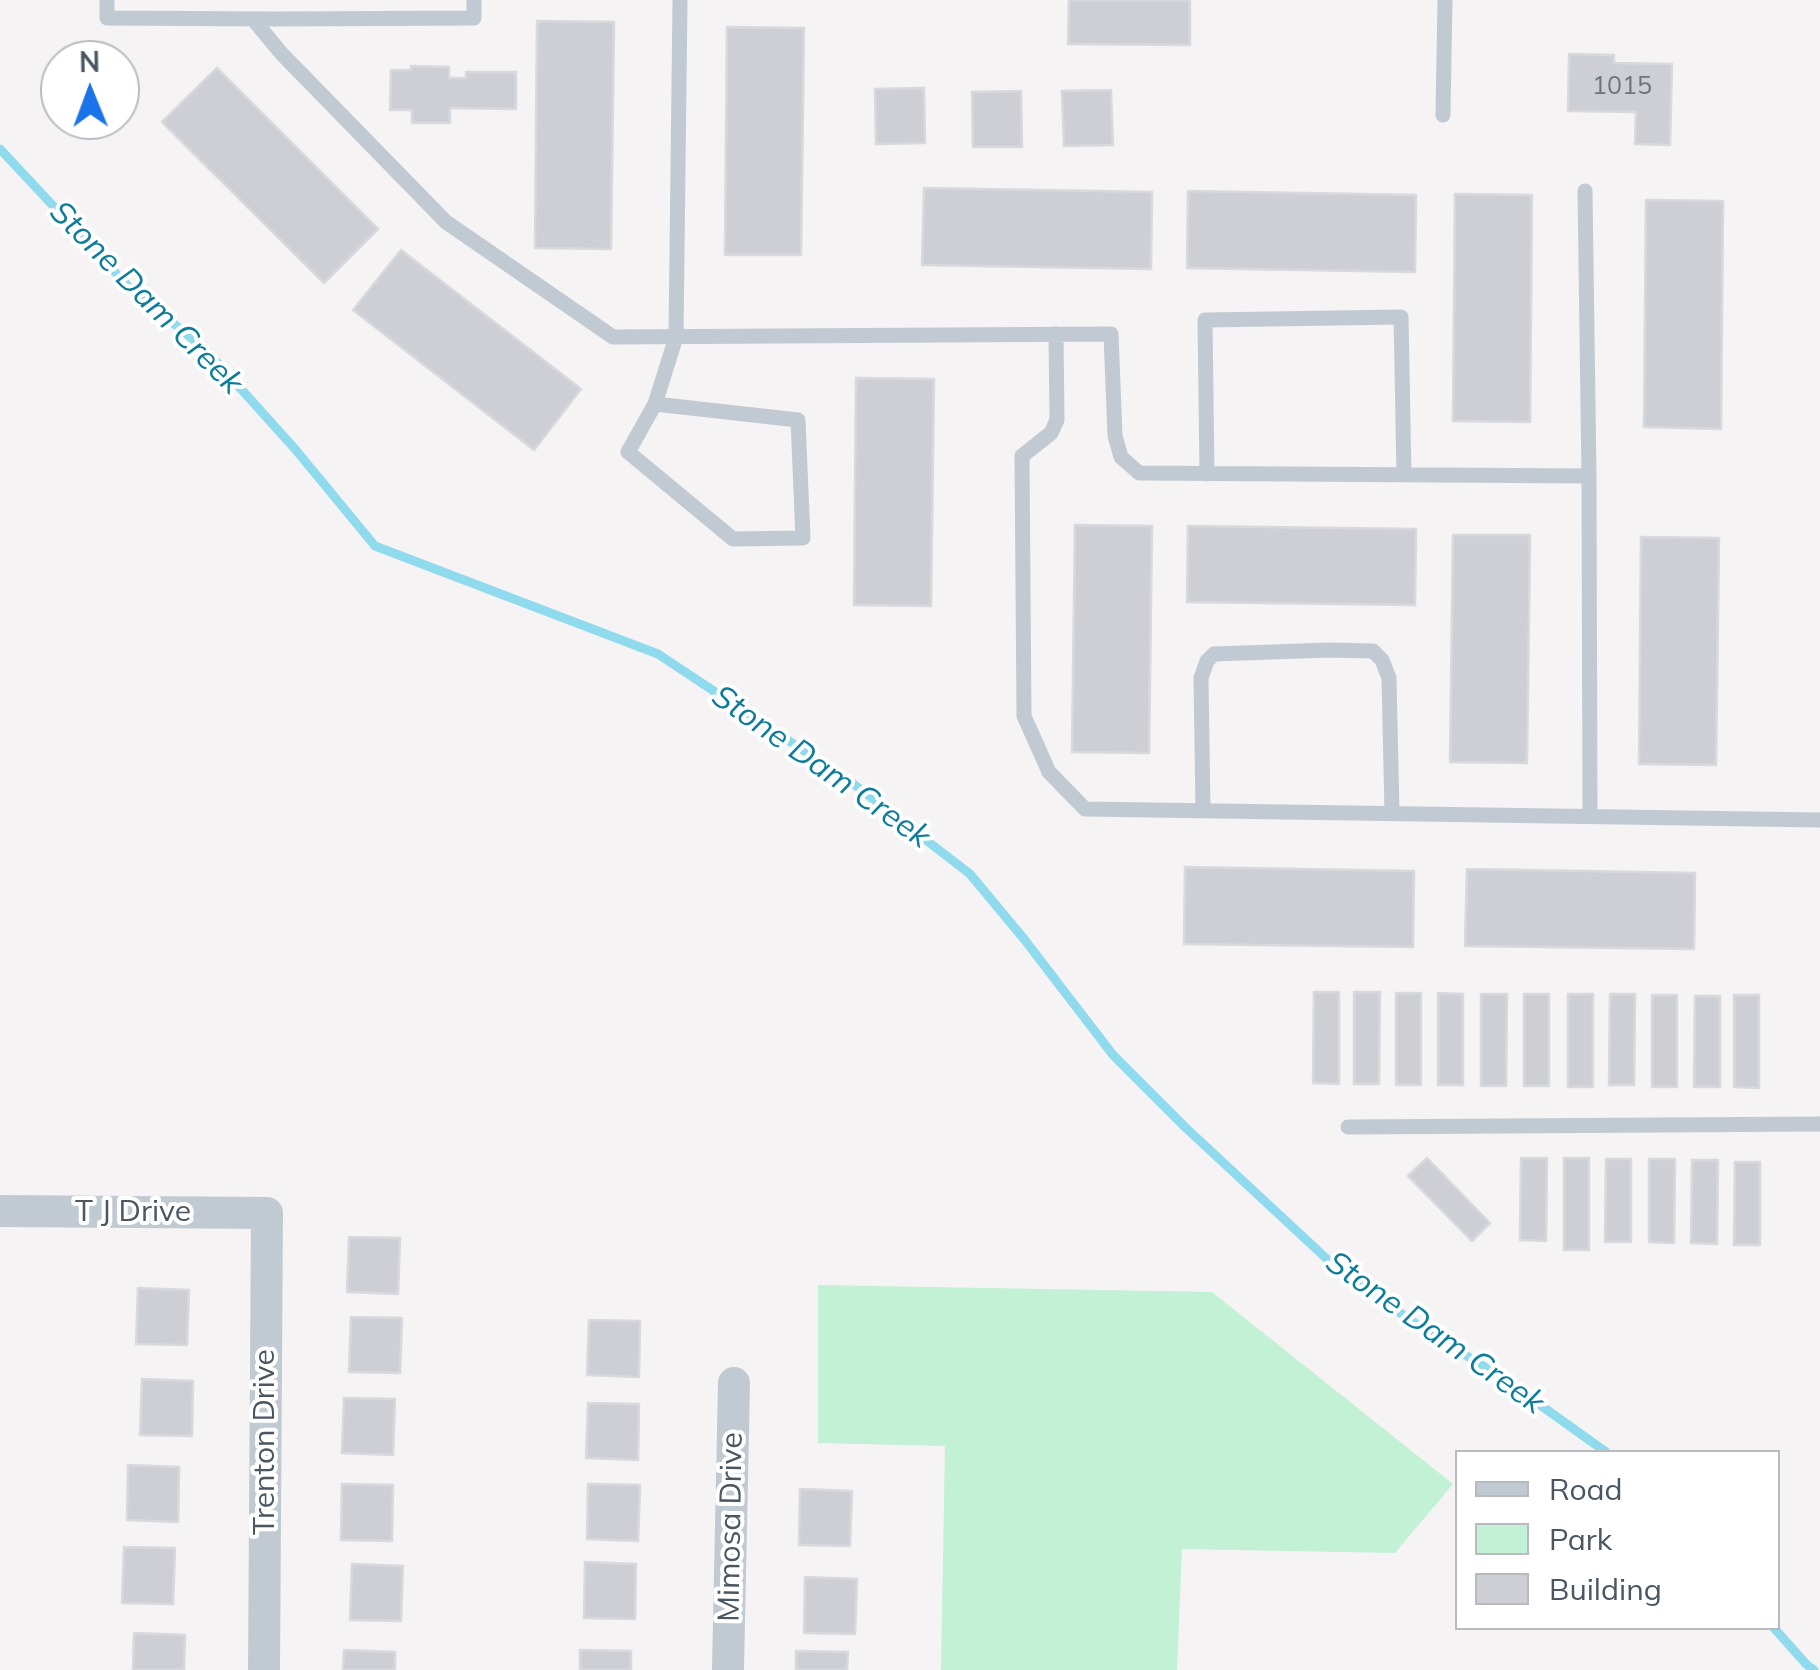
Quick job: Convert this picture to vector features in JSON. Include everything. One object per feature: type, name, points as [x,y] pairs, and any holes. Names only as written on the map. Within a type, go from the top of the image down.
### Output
[{"type":"street","name":"T J Drive","points":[[0,1211],[267,1213]]},
{"type":"street","name":"Trenton Drive","points":[[264,1670],[267,1213]]},
{"type":"street","name":"Mimosa Drive","points":[[728,1670],[734,1383]]},
{"type":"lane","points":[[107,0],[107,18],[275,19],[474,18],[474,0]]},
{"type":"lane","points":[[275,0],[275,19]]},
{"type":"lane","points":[[655,404],[798,420],[804,538],[733,539],[628,452],[655,404],[676,337],[680,0]]},
{"type":"lane","points":[[1442,115],[1445,0]]},
{"type":"lane","points":[[253,18],[281,53],[446,222],[614,338],[1111,334],[1115,436],[1120,457],[1140,473],[1589,476]]},
{"type":"lane","points":[[1586,192],[1590,816]]},
{"type":"lane","points":[[1207,474],[1205,320],[1401,317],[1404,475]]},
{"type":"lane","points":[[1056,334],[1057,420],[1051,433],[1022,456],[1024,716],[1049,772],[1086,809],[1820,820]]},
{"type":"lane","points":[[1204,810],[1201,678],[1208,661],[1214,654],[1329,650],[1373,651],[1382,660],[1389,678],[1392,813]]},
{"type":"lane","points":[[1348,1126],[1820,1124]]},
{"type":"green space","points":[[818,1285],[1212,1292],[1453,1484],[1395,1553],[1182,1549],[1177,1670],[941,1670],[945,1446],[818,1443]]},
{"type":"building","points":[[1069,0],[1190,0],[1190,45],[1068,44]]},
{"type":"building","points":[[537,21],[614,22],[611,249],[535,248]]},
{"type":"building","points":[[727,27],[804,28],[801,255],[725,255]]},
{"type":"building","points":[[1569,54],[1614,55],[1614,63],[1672,64],[1670,145],[1635,144],[1636,112],[1568,111]]},
{"type":"building","points":[[411,66],[449,67],[449,78],[466,78],[466,72],[516,72],[516,109],[450,108],[450,123],[412,123],[412,110],[390,110],[391,70],[411,70]]},
{"type":"building","points":[[217,68],[378,229],[324,283],[162,122]]},
{"type":"building","points":[[924,88],[925,143],[876,144],[875,89]]},
{"type":"building","points":[[1111,90],[1113,145],[1064,146],[1062,91]]},
{"type":"building","points":[[1021,91],[1022,147],[973,147],[972,92]]},
{"type":"building","points":[[924,188],[1152,192],[1151,269],[922,265]]},
{"type":"building","points":[[1188,191],[1416,195],[1415,272],[1187,268]]},
{"type":"building","points":[[1455,194],[1532,195],[1530,422],[1453,421]]},
{"type":"building","points":[[1646,200],[1723,201],[1721,429],[1644,427]]},
{"type":"building","points":[[401,250],[581,389],[534,450],[353,310]]},
{"type":"building","points":[[856,378],[934,379],[931,606],[854,605]]},
{"type":"building","points":[[1075,525],[1152,526],[1149,753],[1072,752]]},
{"type":"building","points":[[1188,526],[1416,529],[1415,605],[1187,602]]},
{"type":"building","points":[[1453,535],[1530,535],[1527,763],[1450,762]]},
{"type":"building","points":[[1641,537],[1719,538],[1716,765],[1639,764]]},
{"type":"building","points":[[1185,867],[1414,871],[1413,947],[1184,944]]},
{"type":"building","points":[[1467,869],[1695,873],[1694,949],[1465,946]]},
{"type":"building","points":[[1314,992],[1339,992],[1339,1084],[1313,1083]]},
{"type":"building","points":[[1354,992],[1380,992],[1379,1084],[1354,1084]]},
{"type":"building","points":[[1396,993],[1421,993],[1421,1085],[1396,1085]]},
{"type":"building","points":[[1438,993],[1463,994],[1463,1085],[1438,1085]]},
{"type":"building","points":[[1481,994],[1507,994],[1506,1086],[1481,1086]]},
{"type":"building","points":[[1524,994],[1549,994],[1549,1086],[1524,1086]]},
{"type":"building","points":[[1568,994],[1593,994],[1593,1087],[1568,1087]]},
{"type":"building","points":[[1610,994],[1635,994],[1634,1085],[1609,1085]]},
{"type":"building","points":[[1652,995],[1677,995],[1677,1087],[1652,1087]]},
{"type":"building","points":[[1734,995],[1759,995],[1759,1088],[1734,1087]]},
{"type":"building","points":[[1695,996],[1720,996],[1720,1087],[1694,1087]]},
{"type":"building","points":[[1427,1158],[1490,1223],[1472,1241],[1408,1176]]},
{"type":"building","points":[[1521,1158],[1547,1158],[1546,1241],[1520,1240]]},
{"type":"building","points":[[1564,1158],[1589,1158],[1589,1250],[1564,1250]]},
{"type":"building","points":[[1606,1159],[1631,1159],[1631,1242],[1605,1242]]},
{"type":"building","points":[[1649,1159],[1675,1159],[1674,1243],[1649,1242]]},
{"type":"building","points":[[1692,1160],[1718,1160],[1717,1244],[1691,1243]]},
{"type":"building","points":[[1735,1162],[1760,1162],[1760,1245],[1734,1245]]},
{"type":"building","points":[[349,1237],[400,1238],[398,1294],[347,1292]]},
{"type":"building","points":[[138,1288],[189,1290],[187,1345],[136,1344]]},
{"type":"building","points":[[351,1317],[402,1318],[400,1373],[349,1372]]},
{"type":"building","points":[[589,1320],[640,1321],[639,1377],[587,1375]]},
{"type":"building","points":[[142,1379],[193,1381],[192,1436],[140,1435]]},
{"type":"building","points":[[344,1398],[395,1399],[393,1455],[342,1453]]},
{"type":"building","points":[[588,1403],[639,1404],[638,1460],[586,1458]]},
{"type":"building","points":[[128,1465],[179,1467],[178,1522],[127,1520]]},
{"type":"building","points":[[342,1484],[393,1485],[392,1541],[341,1540]]},
{"type":"building","points":[[588,1484],[640,1485],[638,1541],[587,1539]]},
{"type":"building","points":[[800,1489],[852,1491],[850,1546],[799,1545]]},
{"type":"building","points":[[124,1547],[175,1548],[173,1604],[122,1603]]},
{"type":"building","points":[[585,1562],[636,1564],[635,1619],[584,1618]]},
{"type":"building","points":[[352,1564],[403,1566],[401,1621],[350,1620]]},
{"type":"building","points":[[805,1577],[857,1579],[855,1634],[804,1633]]},
{"type":"building","points":[[134,1633],[185,1635],[184,1670],[133,1670]]},
{"type":"building","points":[[344,1650],[395,1652],[395,1670],[343,1670]]},
{"type":"building","points":[[580,1650],[631,1651],[631,1670],[580,1670]]},
{"type":"building","points":[[796,1651],[848,1652],[847,1670],[796,1670]]},
{"type":"waterway","name":"Stone Dam Creek","points":[[0,149],[129,287],[206,350],[375,546],[658,654],[851,782],[970,874],[1113,1055],[1342,1273],[1501,1377],[1603,1450]]},
{"type":"waterway","name":"Stone Dam Creek","points":[[1776,1630],[1814,1670]]}]
